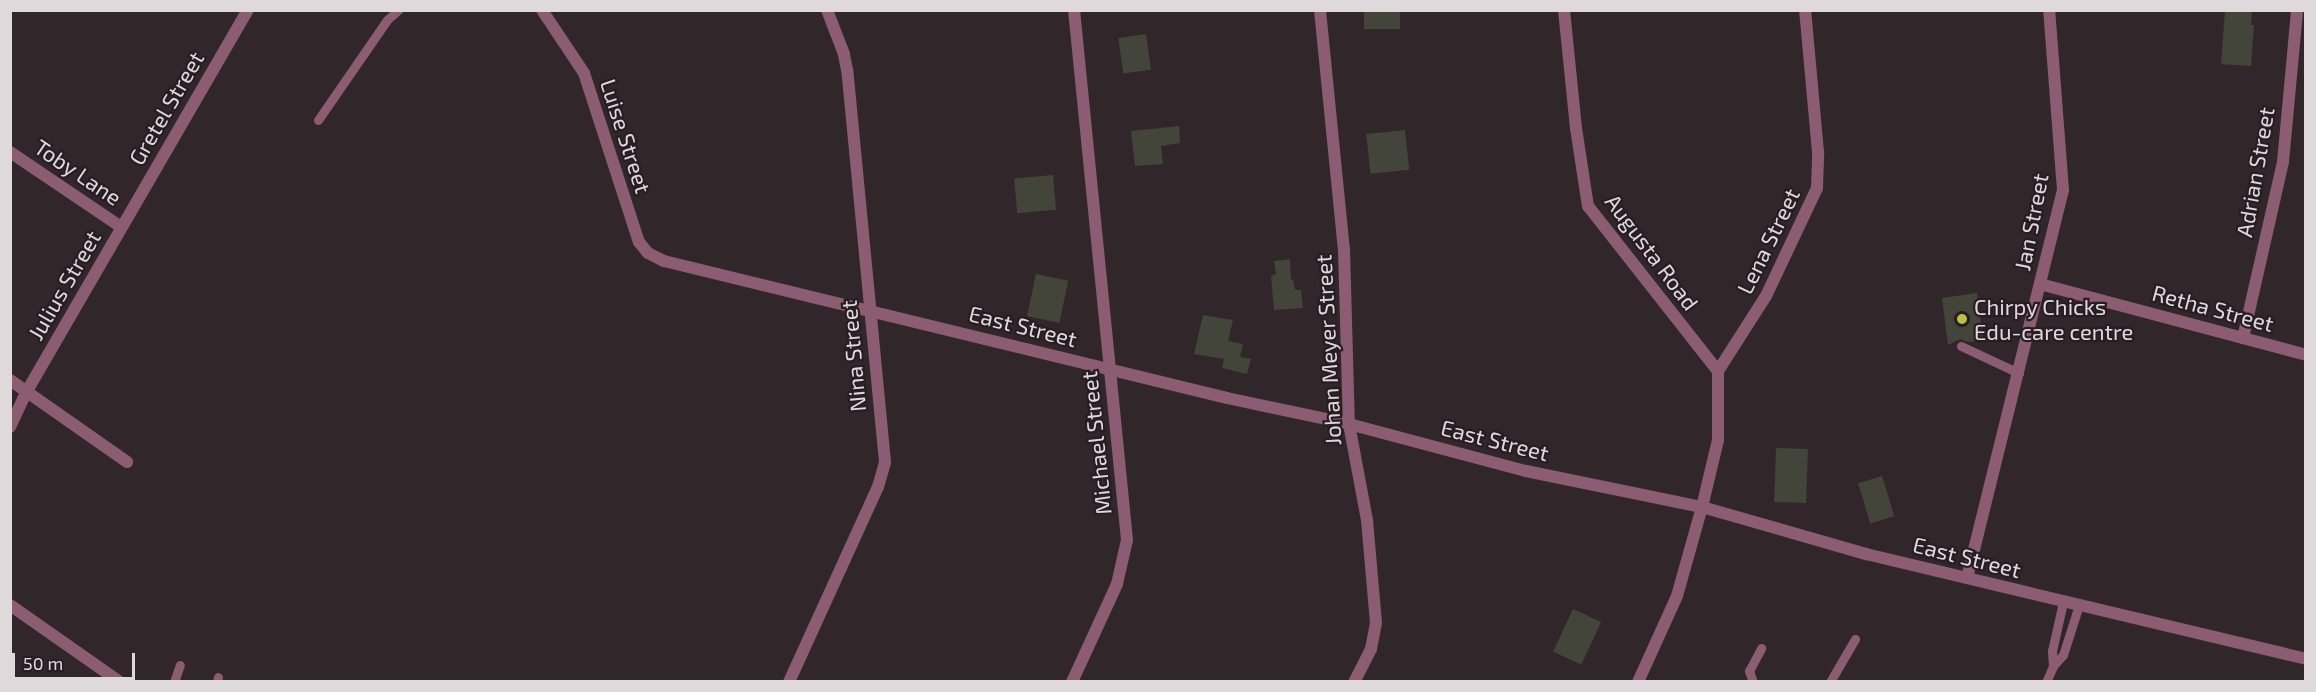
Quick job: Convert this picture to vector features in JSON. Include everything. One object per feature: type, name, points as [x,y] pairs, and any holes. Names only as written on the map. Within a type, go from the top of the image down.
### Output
[{"type":"street","name":"Gretel Street","points":[[121,227],[248,10]]},
{"type":"street","name":"Luise Street","points":[[542,10],[584,73],[639,242],[654,256],[674,263]]},
{"type":"street","name":"Nina Street","points":[[789,681],[884,470],[847,70],[844,54],[827,10]]},
{"type":"street","name":"Michael Street","points":[[1072,681],[1117,584],[1127,546],[1074,10]]},
{"type":"street","name":"Johan Meyer Street","points":[[1320,10],[1344,249],[1349,424],[1367,520],[1376,623],[1371,650],[1353,681]]},
{"type":"street","name":"Augusta Road","points":[[1564,10],[1576,128],[1588,206],[1718,371]]},
{"type":"street","name":"Lena Street","points":[[1718,371],[1766,296],[1816,188],[1818,152],[1805,10]]},
{"type":"street","name":"Jan Street","points":[[1967,579],[2064,182],[2049,10]]},
{"type":"street","name":"Adrian Street","points":[[2243,338],[2283,162],[2297,10]]},
{"type":"street","name":"Toby Lane","points":[[10,152],[121,227]]},
{"type":"street","name":"Julius Street","points":[[10,427],[27,391],[121,227]]},
{"type":"street","name":"East Street","points":[[674,263],[1109,369],[1349,424],[1526,471],[1702,507],[1866,554],[2306,659]]},
{"type":"street","name":"Retha Street","points":[[2040,284],[2306,355]]},
{"type":"street","points":[[1638,681],[1677,596],[1702,507],[1718,440],[1718,371]]},
{"type":"street","points":[[10,380],[127,462]]},
{"type":"street","points":[[10,605],[120,681]]},
{"type":"lane","points":[[318,120],[387,20],[398,10]]},
{"type":"lane","points":[[1961,346],[2019,373]]},
{"type":"lane","points":[[2053,666],[2052,651],[2062,602]]},
{"type":"lane","points":[[2046,681],[2053,666],[2067,647],[2079,605]]},
{"type":"lane","points":[[1830,681],[1855,639]]},
{"type":"lane","points":[[1753,681],[1749,671],[1761,648]]},
{"type":"lane","points":[[174,681],[180,664]]},
{"type":"building","points":[[1364,10],[1400,10],[1400,29],[1364,29]]},
{"type":"building","points":[[2225,10],[2252,10],[2251,25],[2254,25],[2251,66],[2221,64]]},
{"type":"building","points":[[1146,34],[1151,70],[1123,74],[1118,38]]},
{"type":"building","points":[[1179,126],[1180,143],[1161,146],[1163,164],[1135,166],[1131,131]]},
{"type":"building","points":[[1405,130],[1409,170],[1370,174],[1366,134]]},
{"type":"building","points":[[1053,175],[1056,210],[1017,213],[1014,178]]},
{"type":"building","points":[[1290,259],[1291,280],[1293,279],[1295,290],[1301,290],[1303,308],[1274,310],[1271,276],[1276,274],[1274,261]]},
{"type":"building","points":[[1036,274],[1068,281],[1059,323],[1027,316]]},
{"type":"building","name":"Chirpy Chicks Edu-care centre","points":[[1977,293],[1983,340],[1969,342],[1960,339],[1948,345],[1942,298]]},
{"type":"building","points":[[1203,315],[1233,320],[1228,341],[1243,344],[1240,357],[1251,359],[1247,374],[1222,368],[1224,359],[1194,354]]},
{"type":"building","points":[[1776,448],[1808,449],[1806,503],[1774,502]]},
{"type":"building","points":[[1882,476],[1894,516],[1870,523],[1858,483]]},
{"type":"building","points":[[1573,609],[1601,622],[1581,665],[1553,652]]},
{"type":"place","name":"Chirpy Chicks Edu-care centre","points":[[1962,319]]}]
